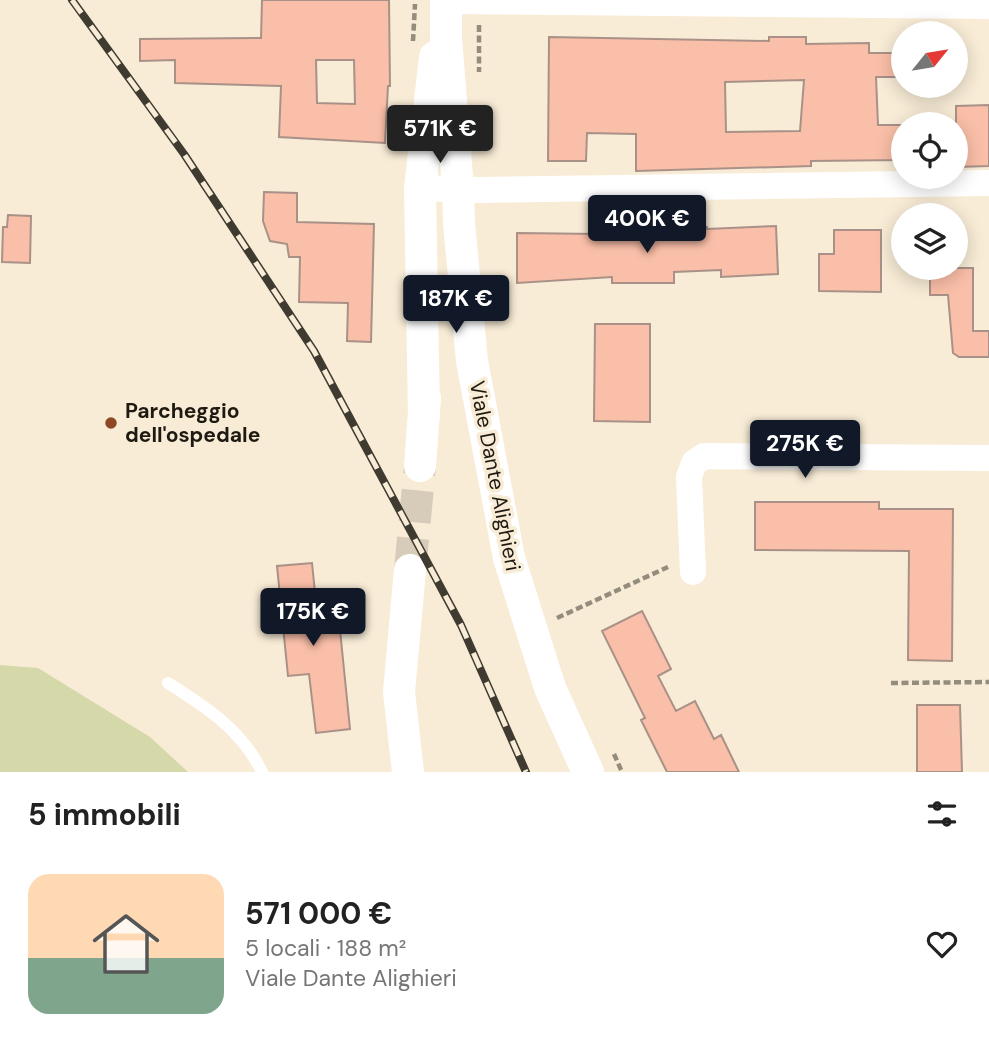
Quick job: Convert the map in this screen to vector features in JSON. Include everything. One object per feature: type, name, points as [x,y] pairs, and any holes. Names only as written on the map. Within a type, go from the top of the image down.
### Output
[{"type":"street","points":[[446,0],[924,2],[989,6]]},
{"type":"street","name":"Viale Dante Alighieri","points":[[446,0],[446,38],[459,229],[472,361],[509,558],[550,688],[588,772]]},
{"type":"street","points":[[424,417],[419,188],[433,67],[436,54],[446,38]]},
{"type":"street","points":[[419,188],[989,183]]},
{"type":"street","points":[[419,223],[459,229]]},
{"type":"street","points":[[420,466],[435,256],[443,243],[459,229]]},
{"type":"street","points":[[693,564],[689,477],[694,463],[704,456],[989,458]]},
{"type":"street","points":[[408,772],[399,692],[410,570]]},
{"type":"lane","points":[[168,683],[212,710],[253,753],[262,772]]},
{"type":"path","points":[[478,1],[479,85]]},
{"type":"path","points":[[557,618],[693,564]]},
{"type":"path","points":[[554,605],[561,631]]},
{"type":"path","points":[[891,682],[989,682]]},
{"type":"path","points":[[611,749],[622,772]]},
{"type":"green space","points":[[0,665],[38,668],[150,737],[188,772],[0,772]]},
{"type":"building","points":[[262,0],[389,0],[390,86],[385,143],[279,137],[281,86],[175,83],[175,60],[140,61],[140,39],[261,38]],"holes":[[[316,60],[354,60],[355,104],[317,103]]]},
{"type":"building","points":[[549,37],[769,41],[769,37],[806,37],[806,44],[869,43],[869,53],[891,53],[891,77],[876,77],[878,125],[891,125],[891,160],[811,161],[811,166],[636,171],[636,134],[587,133],[586,161],[548,161]],"holes":[[[804,80],[800,131],[726,132],[725,82]]]},
{"type":"building","points":[[989,105],[989,166],[968,167],[968,112],[956,112],[956,106]]},
{"type":"building","points":[[264,192],[297,193],[297,222],[374,224],[371,342],[347,341],[348,303],[299,302],[300,257],[289,257],[287,244],[270,241],[263,221]]},
{"type":"building","points":[[8,215],[31,216],[30,263],[2,262],[3,227],[7,227]]},
{"type":"building","points":[[776,226],[778,274],[721,277],[721,270],[674,272],[674,283],[612,283],[612,277],[517,283],[517,233],[648,233],[648,229]]},
{"type":"building","points":[[834,230],[881,230],[881,292],[819,291],[819,254],[834,254]]},
{"type":"building","points":[[968,268],[973,268],[973,331],[989,331],[989,357],[959,357],[953,353],[948,295],[930,295],[930,280],[968,280]]},
{"type":"building","points":[[595,324],[650,324],[650,422],[594,421]]},
{"type":"building","points":[[755,502],[879,502],[879,509],[953,509],[952,661],[908,660],[909,551],[755,550]]},
{"type":"building","points":[[312,563],[318,622],[339,620],[350,729],[316,733],[309,674],[288,676],[277,566]]},
{"type":"building","points":[[642,611],[671,669],[658,676],[676,711],[695,701],[714,739],[721,735],[739,772],[667,772],[641,720],[645,718],[602,631]]},
{"type":"building","points":[[917,705],[960,705],[962,772],[917,772]]},
{"type":"tunnel","points":[[410,570],[420,466]]},
{"type":"railway","points":[[72,0],[184,154],[314,351],[461,625],[526,772]]},
{"type":"place","name":"Parcheggio dell'ospedale","points":[[111,423]]}]
